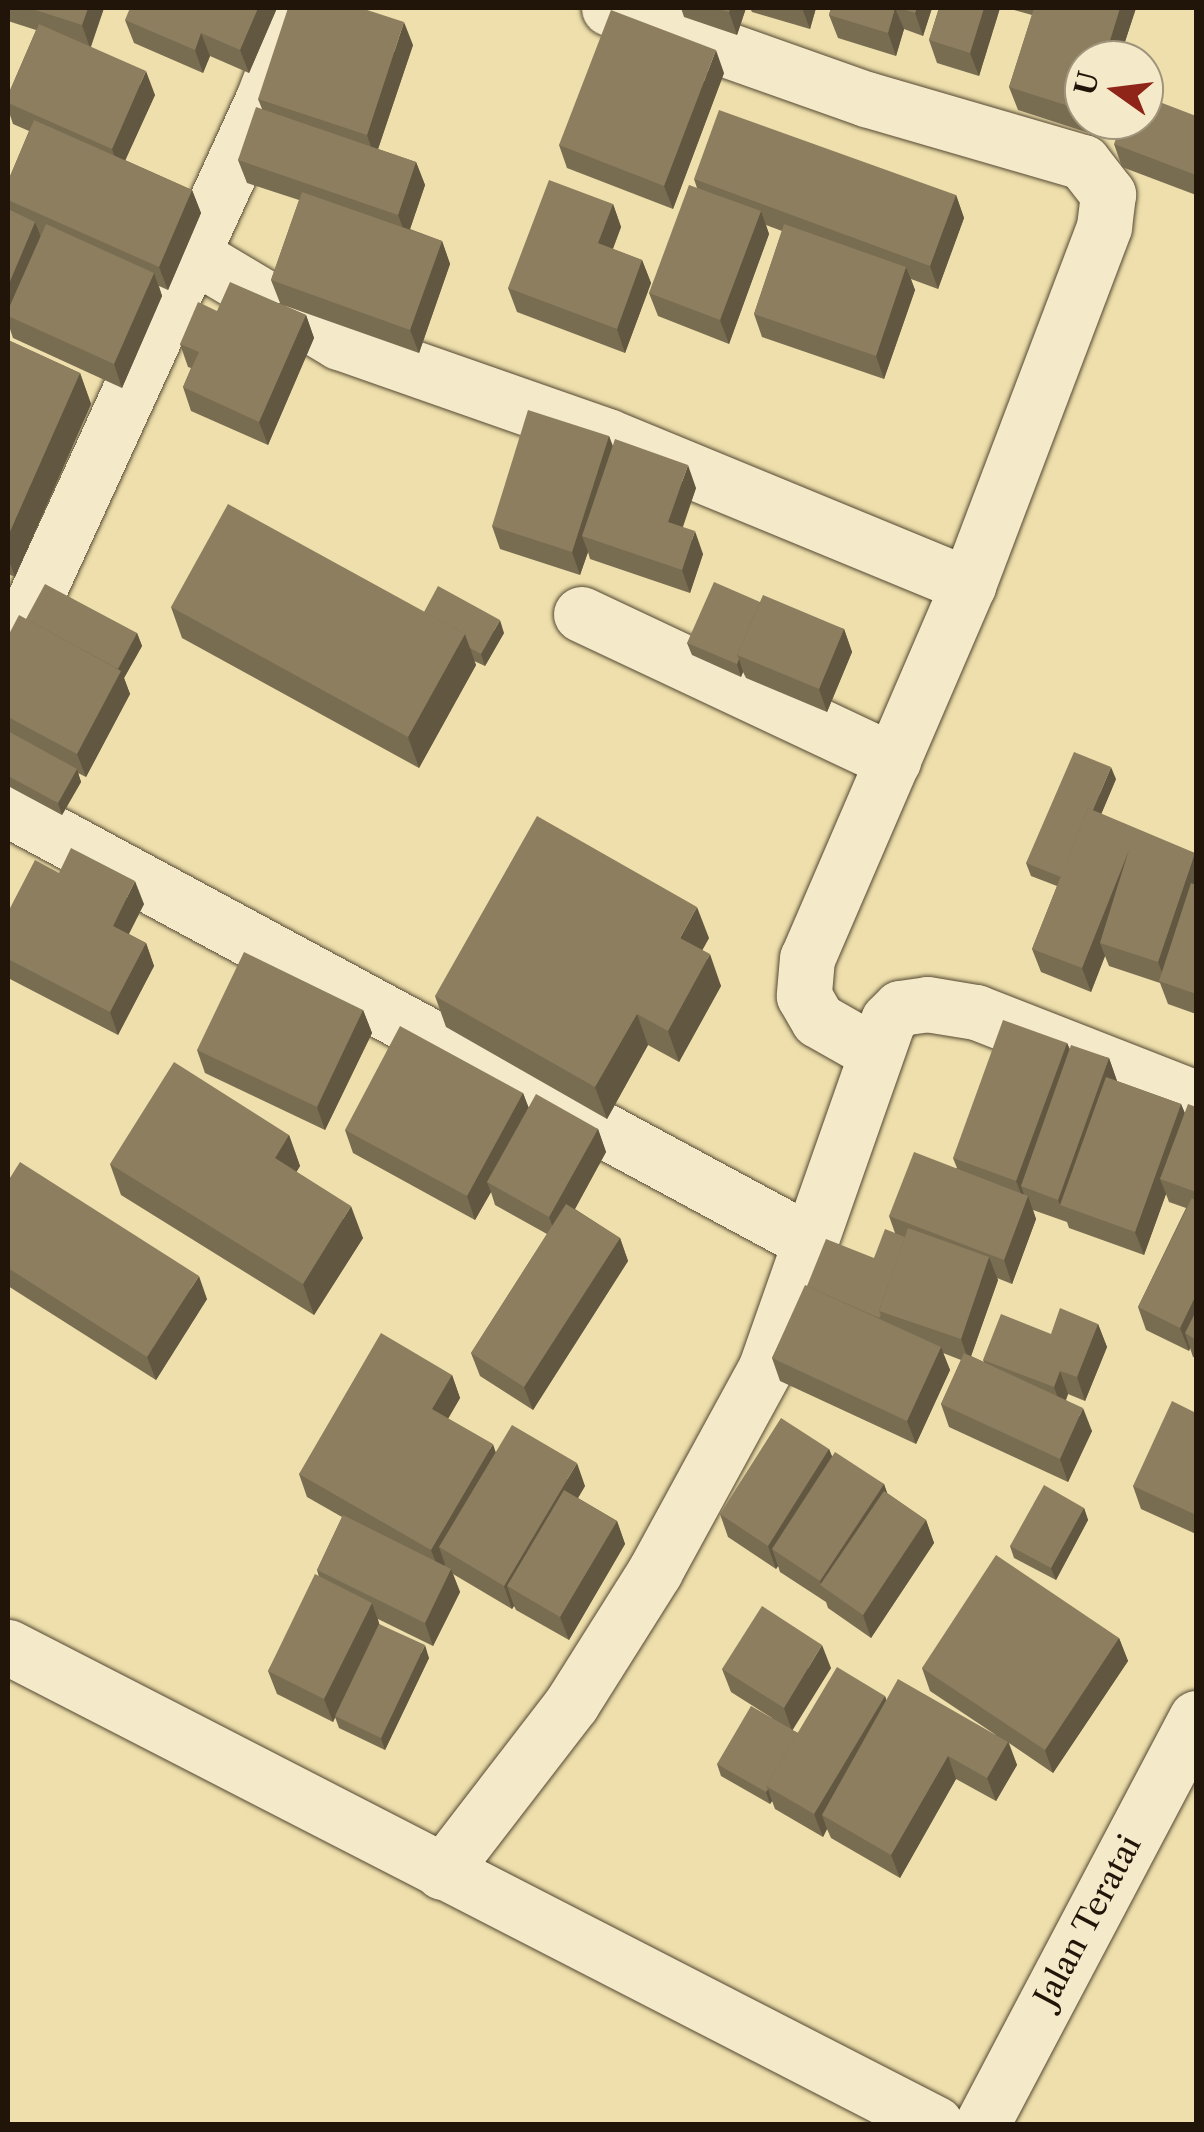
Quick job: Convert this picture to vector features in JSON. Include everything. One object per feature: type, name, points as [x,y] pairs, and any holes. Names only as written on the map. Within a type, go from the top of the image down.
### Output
[{"type":"street","points":[[8,657],[193,255],[298,8]]},
{"type":"street","points":[[608,8],[866,99],[1083,162],[1108,194],[1104,227],[968,584],[808,958],[804,996],[818,1020],[874,1052]]},
{"type":"street","points":[[193,255],[352,347],[607,436],[968,584]]},
{"type":"street","points":[[581,614],[893,761]]},
{"type":"street","points":[[8,809],[809,1241]]},
{"type":"street","points":[[442,1872],[572,1702],[655,1571],[766,1368],[874,1052],[900,1008],[926,1004],[976,1012],[1062,1040],[1196,1098]]},
{"type":"street","points":[[8,1647],[936,2124]]},
{"type":"street","name":"Jalan Teratai","points":[[982,2124],[1196,1718]]},
{"type":"building","points":[[29,8],[88,8],[82,25]]},
{"type":"building","points":[[130,8],[258,8],[240,50],[201,33],[195,50],[125,20]]},
{"type":"building","points":[[288,8],[361,8],[404,22],[367,135],[258,99]]},
{"type":"building","points":[[831,8],[895,8],[888,33],[829,15]]},
{"type":"building","points":[[939,8],[984,8],[970,53],[929,40]]},
{"type":"building","points":[[1034,8],[1120,8],[1110,40],[1064,40],[1064,105],[1009,87]]},
{"type":"building","points":[[611,10],[716,50],[664,186],[559,145]]},
{"type":"building","points":[[39,24],[146,71],[112,149],[8,103]]},
{"type":"building","points":[[1164,104],[1196,116],[1196,175],[1114,144],[1116,140],[1164,140]]},
{"type":"building","points":[[256,107],[416,162],[398,215],[238,160]]},
{"type":"building","points":[[719,110],[956,195],[930,266],[694,179]]},
{"type":"building","points":[[34,120],[192,190],[159,267],[8,200],[8,181]]},
{"type":"building","points":[[549,180],[613,204],[598,243],[642,260],[617,329],[508,288]]},
{"type":"building","points":[[689,185],[761,211],[720,320],[649,293]]},
{"type":"building","points":[[302,192],[442,241],[410,330],[271,280]]},
{"type":"building","points":[[8,209],[35,222],[8,286]]},
{"type":"building","points":[[46,224],[154,273],[114,364],[8,316]]},
{"type":"building","points":[[784,224],[906,267],[876,356],[754,314]]},
{"type":"building","points":[[230,282],[306,315],[259,422],[183,387],[199,352],[180,344],[198,302],[217,311]]},
{"type":"building","points":[[8,340],[80,373],[8,536]]},
{"type":"building","points":[[528,410],[609,436],[572,552],[492,526]]},
{"type":"building","points":[[615,439],[688,465],[668,522],[695,531],[682,570],[582,536]]},
{"type":"building","points":[[228,504],[465,634],[408,737],[171,607]]},
{"type":"building","points":[[714,582],[760,602],[737,655],[737,664],[687,643]]},
{"type":"building","points":[[45,584],[137,633],[118,669],[26,619]]},
{"type":"building","points":[[438,586],[500,620],[481,654],[470,648],[465,634],[424,612]]},
{"type":"building","points":[[763,595],[844,629],[819,689],[737,655]]},
{"type":"building","points":[[19,615],[121,671],[77,754],[8,717],[8,636]]},
{"type":"building","points":[[8,731],[77,769],[58,803],[8,776]]},
{"type":"building","points":[[1074,752],[1111,767],[1093,810],[1088,808],[1061,877],[1026,863]]},
{"type":"building","points":[[1088,808],[1195,853],[1158,962],[1100,943],[1129,850],[1082,968],[1032,949]]},
{"type":"building","points":[[537,816],[697,907],[680,938],[710,954],[668,1031],[637,1014],[595,1087],[435,996]]},
{"type":"building","points":[[71,848],[135,881],[113,926],[146,943],[110,1012],[8,959],[8,912],[35,860],[59,873]]},
{"type":"building","points":[[1191,883],[1196,885],[1196,994],[1159,981]]},
{"type":"building","points":[[244,952],[363,1010],[317,1107],[197,1050]]},
{"type":"building","points":[[1003,1020],[1067,1043],[1016,1181],[953,1158]]},
{"type":"building","points":[[400,1026],[523,1093],[467,1196],[345,1130]]},
{"type":"building","points":[[1071,1045],[1109,1058],[1058,1200],[1021,1186]]},
{"type":"building","points":[[174,1062],[289,1135],[275,1158],[351,1206],[303,1284],[110,1164]]},
{"type":"building","points":[[1106,1077],[1181,1104],[1135,1232],[1060,1205]]},
{"type":"building","points":[[536,1094],[598,1129],[549,1217],[487,1182]]},
{"type":"building","points":[[1188,1104],[1196,1107],[1196,1192],[1160,1179]]},
{"type":"building","points":[[914,1152],[1028,1196],[1004,1260],[889,1216]]},
{"type":"building","points":[[20,1162],[199,1276],[147,1357],[8,1268],[8,1181]]},
{"type":"building","points":[[1192,1198],[1196,1201],[1196,1295],[1180,1328],[1138,1307]]},
{"type":"building","points":[[566,1204],[620,1238],[524,1387],[471,1353]]},
{"type":"building","points":[[908,1228],[989,1257],[961,1339],[879,1311]]},
{"type":"building","points":[[885,1229],[905,1237],[879,1318],[807,1286],[826,1239],[874,1258]]},
{"type":"building","points":[[805,1285],[941,1347],[907,1421],[772,1358]]},
{"type":"building","points":[[1060,1308],[1098,1324],[1077,1377],[1060,1371],[1054,1387],[983,1360],[1001,1314],[1051,1334]]},
{"type":"building","points":[[1196,1311],[1196,1340],[1185,1333]]},
{"type":"building","points":[[381,1333],[452,1375],[432,1409],[493,1444],[431,1550],[299,1474]]},
{"type":"building","points":[[964,1353],[1083,1408],[1060,1459],[941,1404]]},
{"type":"building","points":[[1172,1401],[1196,1413],[1196,1515],[1133,1486]]},
{"type":"building","points":[[781,1418],[829,1449],[768,1546],[720,1514]]},
{"type":"building","points":[[512,1425],[577,1463],[504,1586],[439,1547]]},
{"type":"building","points":[[835,1452],[884,1484],[820,1581],[772,1549]]},
{"type":"building","points":[[1044,1485],[1084,1508],[1051,1568],[1010,1546]]},
{"type":"building","points":[[564,1490],[617,1521],[560,1617],[507,1586]]},
{"type":"building","points":[[884,1491],[926,1520],[863,1615],[820,1585]]},
{"type":"building","points":[[343,1515],[451,1569],[425,1623],[317,1570]]},
{"type":"building","points":[[996,1555],[1119,1638],[1045,1750],[922,1668]]},
{"type":"building","points":[[315,1574],[372,1603],[324,1699],[268,1671]]},
{"type":"building","points":[[762,1606],[822,1645],[784,1708],[722,1669]]},
{"type":"building","points":[[379,1624],[425,1645],[381,1738],[335,1716]]},
{"type":"building","points":[[837,1667],[885,1696],[814,1814],[766,1786]]},
{"type":"building","points":[[898,1679],[1008,1742],[987,1778],[948,1756],[891,1855],[822,1815]]},
{"type":"building","points":[[751,1706],[798,1733],[766,1792],[717,1764]]}]
